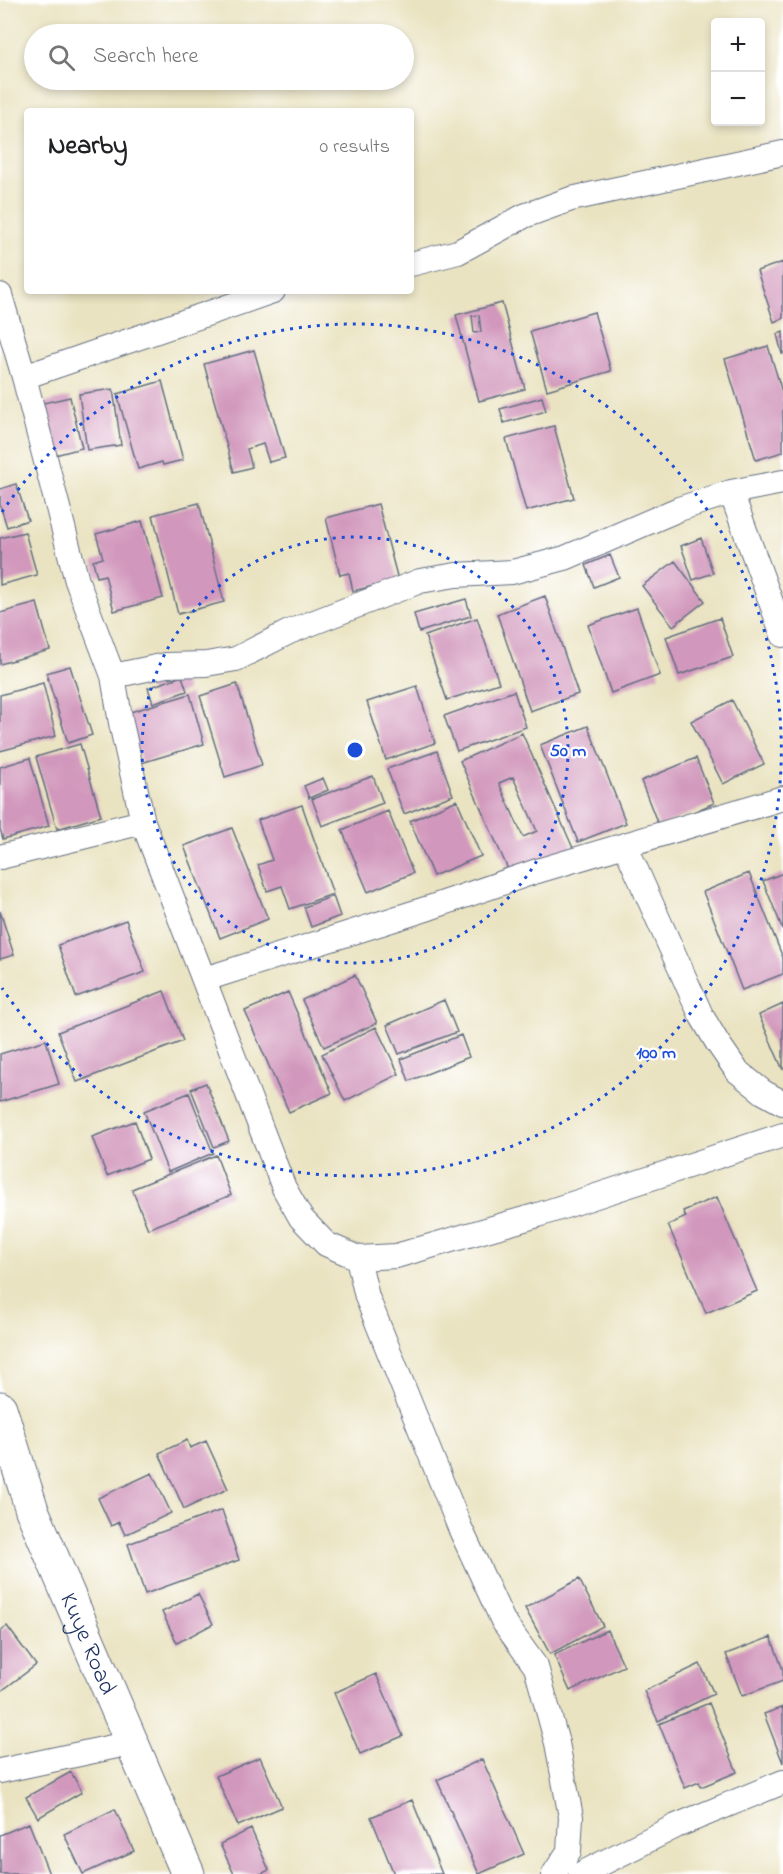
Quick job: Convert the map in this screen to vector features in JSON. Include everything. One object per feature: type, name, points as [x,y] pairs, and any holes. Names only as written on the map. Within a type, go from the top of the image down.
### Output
[{"type":"street","points":[[414,263],[458,252],[524,216],[571,199],[783,153]]},
{"type":"street","points":[[24,377],[264,294]]},
{"type":"street","points":[[0,295],[24,377],[77,581],[113,676],[143,822],[284,1188],[301,1218],[326,1244],[358,1258],[396,1256],[538,1215],[783,1135]]},
{"type":"street","points":[[113,676],[165,665],[206,664],[236,659],[289,632],[420,581],[456,575],[512,572],[565,558],[679,509],[731,492],[783,482]]},
{"type":"street","points":[[731,492],[783,635]]},
{"type":"street","points":[[205,979],[534,872],[783,798]]},
{"type":"street","points":[[0,857],[143,822]]},
{"type":"street","points":[[625,845],[701,1015],[717,1042],[737,1071],[762,1092],[783,1103]]},
{"type":"street","points":[[358,1258],[367,1297],[460,1528],[503,1621],[536,1667],[557,1743],[571,1818],[569,1851],[554,1874]]},
{"type":"street","name":"Kuye Road","points":[[0,1408],[32,1510],[188,1874]]},
{"type":"street","points":[[0,1771],[132,1743]]},
{"type":"street","points":[[581,1874],[676,1826],[783,1782]]},
{"type":"building","points":[[783,262],[783,318],[774,322],[757,271]]},
{"type":"building","points":[[502,303],[525,389],[479,401],[456,315]],"holes":[[[479,315],[481,332],[474,333],[472,316]]]},
{"type":"building","points":[[594,312],[611,371],[547,390],[530,331]]},
{"type":"building","points":[[783,332],[783,354],[782,354],[777,334]]},
{"type":"building","points":[[768,346],[783,395],[783,452],[756,460],[725,359]]},
{"type":"building","points":[[254,350],[285,458],[269,462],[263,444],[247,449],[252,467],[234,472],[204,364]]},
{"type":"building","points":[[162,381],[183,460],[163,465],[162,462],[138,469],[117,394]]},
{"type":"building","points":[[113,389],[121,445],[87,450],[79,394]]},
{"type":"building","points":[[70,397],[82,448],[51,456],[39,404]]},
{"type":"building","points":[[542,397],[546,411],[504,423],[500,409]]},
{"type":"building","points":[[554,426],[574,498],[526,511],[506,439]]},
{"type":"building","points":[[16,484],[28,520],[7,527],[0,505],[0,489]]},
{"type":"building","points":[[199,503],[224,602],[178,614],[153,515]]},
{"type":"building","points":[[378,504],[398,580],[353,591],[349,573],[340,575],[326,518]]},
{"type":"building","points":[[142,521],[163,598],[114,611],[105,575],[97,577],[93,561],[103,558],[96,534]]},
{"type":"building","points":[[25,532],[37,575],[0,585],[0,538]]},
{"type":"building","points":[[701,538],[713,573],[693,580],[681,546]]},
{"type":"building","points":[[610,555],[619,577],[594,587],[586,565]]},
{"type":"building","points":[[675,561],[705,601],[673,626],[642,586]]},
{"type":"building","points":[[545,596],[578,694],[530,711],[497,614]]},
{"type":"building","points":[[466,599],[471,616],[419,632],[414,614]]},
{"type":"building","points":[[37,603],[50,650],[0,664],[0,613]]},
{"type":"building","points":[[637,608],[660,675],[611,693],[588,625]]},
{"type":"building","points":[[477,618],[499,683],[447,700],[425,636]]},
{"type":"building","points":[[720,618],[733,657],[679,675],[666,637]]},
{"type":"building","points":[[70,666],[92,735],[68,743],[46,673]]},
{"type":"building","points":[[182,676],[187,691],[153,703],[148,688]]},
{"type":"building","points":[[43,683],[56,736],[0,751],[0,695]]},
{"type":"building","points":[[237,684],[262,765],[225,777],[200,696]]},
{"type":"building","points":[[417,686],[435,743],[386,760],[367,702]]},
{"type":"building","points":[[514,691],[526,727],[457,751],[444,716]]},
{"type":"building","points":[[190,694],[204,744],[141,763],[127,713]]},
{"type":"building","points":[[732,700],[764,764],[723,784],[691,721]]},
{"type":"building","points":[[588,726],[626,823],[578,842],[540,745]]},
{"type":"building","points":[[522,733],[573,848],[511,876],[460,761]],"holes":[[[513,777],[537,831],[523,837],[499,783]]]},
{"type":"building","points":[[80,744],[101,816],[57,829],[36,757]]},
{"type":"building","points":[[437,751],[453,795],[404,814],[387,769]]},
{"type":"building","points":[[30,758],[49,826],[3,839],[0,829],[0,767]]},
{"type":"building","points":[[696,758],[714,803],[659,827],[641,781]]},
{"type":"building","points":[[373,776],[383,803],[322,826],[312,799]]},
{"type":"building","points":[[323,778],[328,790],[309,798],[304,786]]},
{"type":"building","points":[[457,800],[481,856],[433,876],[410,821]]},
{"type":"building","points":[[302,805],[333,894],[290,909],[282,886],[267,891],[258,865],[272,860],[258,820]]},
{"type":"building","points":[[388,811],[413,873],[368,892],[342,830]]},
{"type":"building","points":[[232,828],[268,919],[220,938],[184,846]]},
{"type":"building","points":[[749,873],[783,958],[783,974],[742,990],[703,892]]},
{"type":"building","points":[[783,873],[783,930],[763,881]]},
{"type":"building","points":[[333,896],[340,916],[311,927],[304,907]]},
{"type":"building","points":[[0,911],[14,955],[0,959]]},
{"type":"building","points":[[126,920],[145,972],[76,997],[58,945]]},
{"type":"building","points":[[355,975],[377,1023],[324,1047],[302,1000]]},
{"type":"building","points":[[164,991],[183,1041],[77,1082],[58,1032]]},
{"type":"building","points":[[288,992],[332,1093],[289,1112],[245,1011]]},
{"type":"building","points":[[444,1000],[457,1032],[399,1054],[387,1025]]},
{"type":"building","points":[[783,1004],[783,1070],[759,1015]]},
{"type":"building","points":[[376,1027],[399,1074],[345,1101],[322,1054]]},
{"type":"building","points":[[461,1035],[469,1057],[409,1081],[401,1059]]},
{"type":"building","points":[[46,1040],[59,1084],[0,1102],[0,1054]]},
{"type":"building","points":[[206,1083],[229,1141],[214,1147],[191,1089]]},
{"type":"building","points":[[189,1093],[213,1153],[168,1172],[144,1111]]},
{"type":"building","points":[[135,1121],[149,1159],[107,1176],[92,1137]]},
{"type":"building","points":[[216,1155],[231,1195],[148,1229],[132,1189]]},
{"type":"building","points":[[717,1197],[757,1291],[706,1313],[668,1225],[686,1217],[683,1211]]},
{"type":"building","points":[[187,1440],[190,1448],[206,1441],[228,1489],[184,1509],[159,1453]]},
{"type":"building","points":[[152,1473],[171,1513],[125,1535],[119,1522],[111,1526],[98,1498]]},
{"type":"building","points":[[222,1510],[239,1560],[145,1594],[128,1544]]},
{"type":"building","points":[[579,1579],[603,1626],[550,1654],[525,1608]]},
{"type":"building","points":[[198,1594],[213,1624],[177,1643],[162,1612]]},
{"type":"building","points":[[7,1626],[36,1665],[0,1692],[0,1631]]},
{"type":"building","points":[[607,1630],[624,1666],[570,1691],[554,1655]]},
{"type":"building","points":[[771,1637],[783,1670],[783,1681],[742,1696],[726,1654]]},
{"type":"building","points":[[700,1664],[714,1694],[658,1721],[644,1691]]},
{"type":"building","points":[[376,1674],[403,1736],[360,1754],[334,1693]]},
{"type":"building","points":[[709,1703],[737,1772],[701,1787],[699,1782],[685,1788],[659,1724]]},
{"type":"building","points":[[783,1707],[783,1763],[764,1714]]},
{"type":"building","points":[[260,1757],[282,1807],[238,1826],[216,1776]]},
{"type":"building","points":[[482,1759],[524,1854],[479,1874],[437,1780]]},
{"type":"building","points":[[71,1772],[82,1792],[38,1818],[26,1797]]},
{"type":"building","points":[[412,1800],[442,1874],[394,1874],[371,1817]]},
{"type":"building","points":[[115,1809],[134,1851],[83,1874],[64,1834]]},
{"type":"building","points":[[29,1823],[49,1874],[0,1874],[0,1835]]},
{"type":"building","points":[[251,1829],[269,1870],[261,1874],[234,1874],[220,1844]]}]
